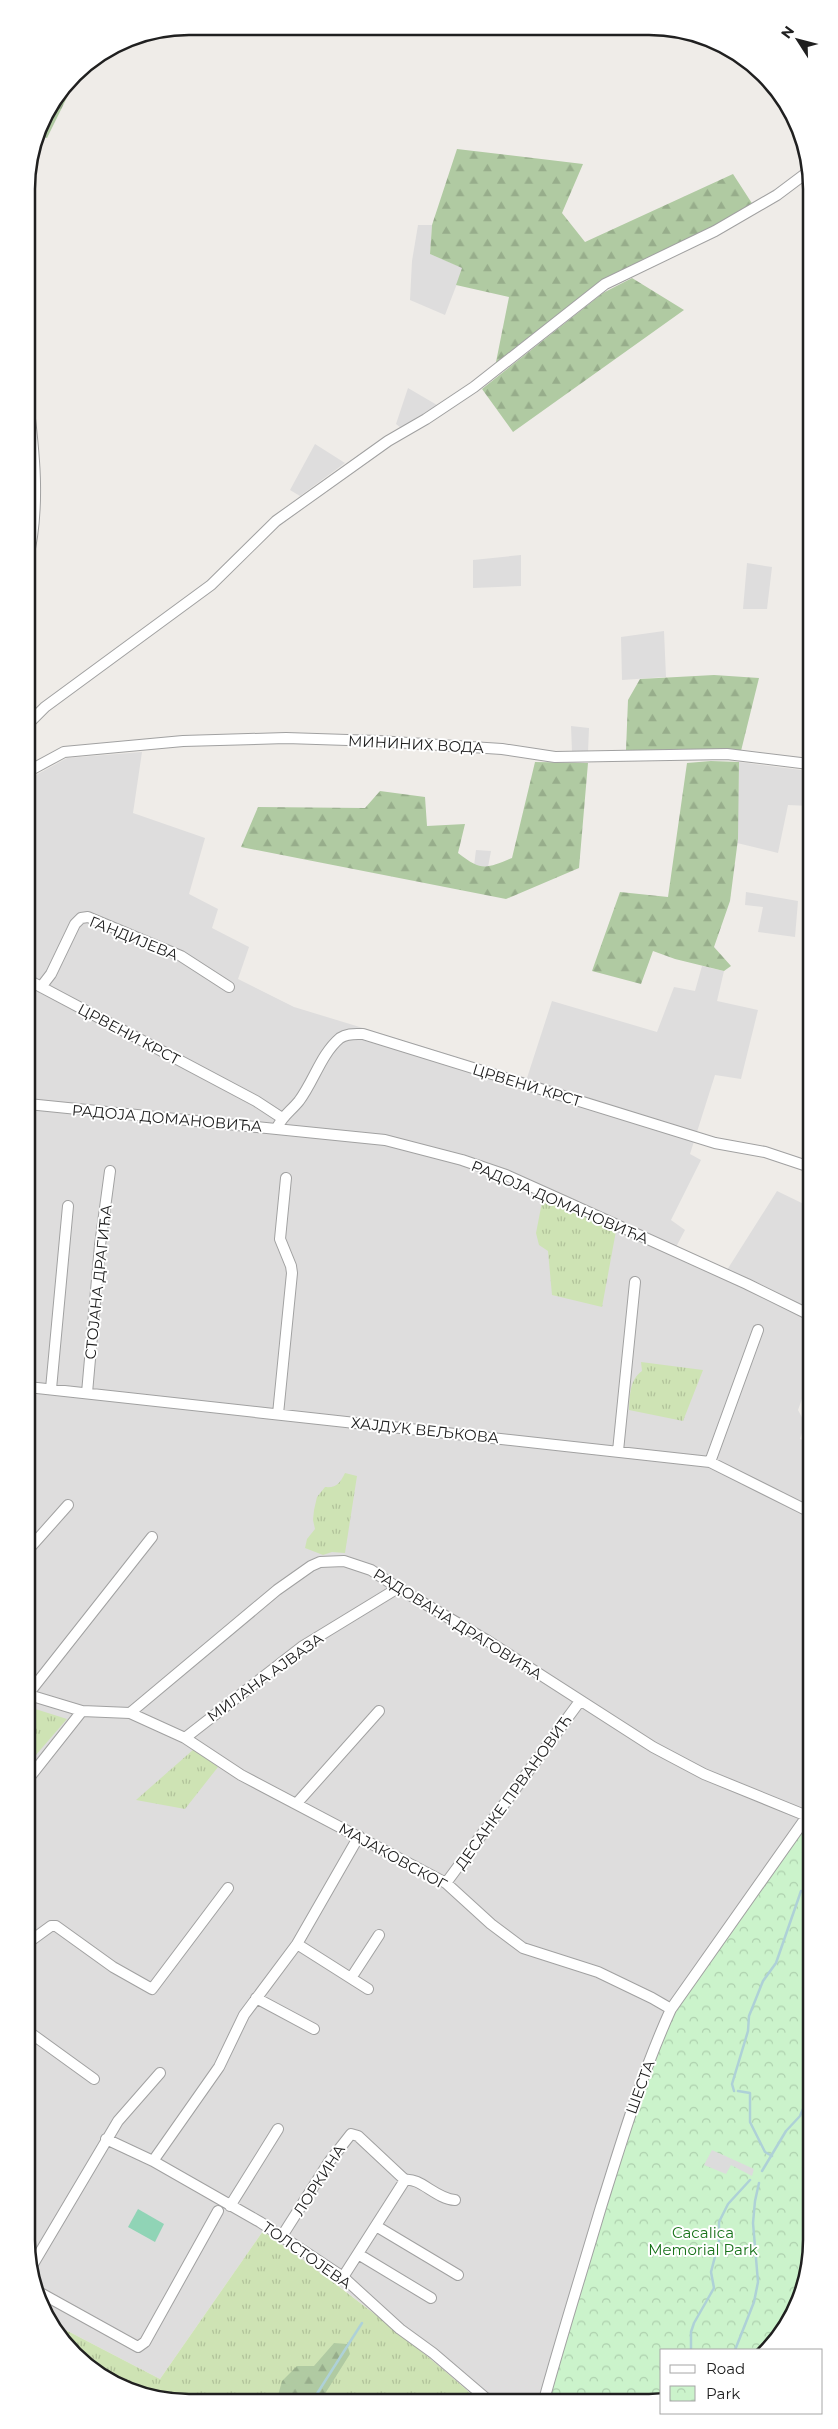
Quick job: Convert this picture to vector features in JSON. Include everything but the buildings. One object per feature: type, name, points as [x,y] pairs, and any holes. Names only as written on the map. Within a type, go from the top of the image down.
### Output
[{"type":"street","points":[[35,716],[45,707],[211,585],[276,520],[388,441],[426,419],[474,387],[605,284],[715,231],[777,195],[803,176]]},
{"type":"street","points":[[35,453],[35,479]]},
{"type":"street","name":"МИНИНИХ ВОДА","points":[[35,768],[64,752],[183,741],[286,738],[378,741],[502,749],[556,757],[727,754],[803,763]]},
{"type":"street","name":"ГАНДИЈЕВА","points":[[41,987],[52,974],[74,924],[82,918],[88,917],[181,956],[229,987]]},
{"type":"street","name":"ЦРВЕНИ КРСТ","points":[[35,984],[256,1101],[282,1118]]},
{"type":"street","name":"ЦРВЕНИ КРСТ","points":[[277,1128],[282,1118],[298,1102],[336,1042],[347,1034],[363,1034],[715,1144],[765,1152],[803,1165]]},
{"type":"street","name":"РАДОЈА ДОМАНОВИЋА","points":[[35,1105],[385,1140],[462,1160],[489,1169],[702,1263],[803,1313]]},
{"type":"street","name":"СТОЈАНА ДРАГИЋА","points":[[87,1394],[100,1245],[110,1172]]},
{"type":"street","points":[[278,1414],[292,1273],[280,1239],[286,1178]]},
{"type":"street","points":[[51,1390],[68,1206]]},
{"type":"street","points":[[618,1451],[635,1282]]},
{"type":"street","points":[[710,1462],[758,1330]]},
{"type":"street","name":"ХАЈДУК ВЕЉКОВА","points":[[35,1388],[710,1462],[803,1508]]},
{"type":"street","points":[[35,1542],[68,1504]]},
{"type":"street","points":[[35,1686],[152,1537]]},
{"type":"street","name":"РАДОВАНА ДРАГОВИЋА","points":[[130,1713],[277,1590],[311,1566],[327,1561],[354,1563],[371,1570],[488,1641],[653,1747],[704,1774],[803,1812]]},
{"type":"street","name":"МИЛАНА АЈВАЗА","points":[[185,1738],[304,1646],[398,1588]]},
{"type":"street","name":"МАЈАКОВСКОГ","points":[[35,1696],[82,1711],[130,1713],[185,1738],[241,1775],[297,1802],[446,1883],[490,1924],[523,1948],[598,1972],[671,2009]]},
{"type":"street","name":"ДЕСАНКЕ ПРВАНОВИЋ","points":[[446,1883],[580,1701]]},
{"type":"street","points":[[35,1770],[82,1711]]},
{"type":"street","points":[[297,1802],[379,1711]]},
{"type":"street","name":"ШЕСТА","points":[[546,2394],[619,2145],[641,2082],[671,2009],[803,1822]]},
{"type":"street","points":[[153,2160],[219,2067],[244,2015],[297,1944],[359,1836]]},
{"type":"street","points":[[35,1938],[51,1926],[56,1926],[114,1967],[152,1988],[228,1888]]},
{"type":"street","points":[[351,1978],[379,1935]]},
{"type":"street","points":[[297,1944],[368,1989]]},
{"type":"street","points":[[256,1998],[314,2029]]},
{"type":"street","points":[[35,2036],[94,2079]]},
{"type":"street","points":[[36,2259],[106,2139],[131,2104],[160,2073]]},
{"type":"street","points":[[230,2206],[278,2129]]},
{"type":"street","name":"ЛОРКИНА","points":[[282,2236],[329,2162],[352,2134],[358,2136],[405,2180]]},
{"type":"street","name":"ТОЛСТОЈЕВА","points":[[106,2139],[153,2160],[282,2236],[343,2277],[400,2329],[440,2358],[481,2394]]},
{"type":"street","points":[[343,2277],[405,2180],[414,2180],[440,2197],[455,2200]]},
{"type":"street","points":[[46,2296],[138,2346],[145,2342],[218,2211]]},
{"type":"street","points":[[376,2226],[458,2275]]},
{"type":"street","points":[[358,2254],[430,2298]]},
{"type":"shaded area","points":[[418,225],[432,225],[430,254],[463,268],[445,315],[410,300],[412,261]]},
{"type":"shaded area","points":[[408,388],[437,405],[401,428],[396,424]]},
{"type":"shaded area","points":[[315,444],[345,463],[300,496],[290,490]]},
{"type":"shaded area","points":[[521,555],[521,586],[473,588],[473,560]]},
{"type":"shaded area","points":[[747,563],[772,567],[767,609],[743,609]]},
{"type":"shaded area","points":[[664,631],[666,677],[622,680],[621,637]]},
{"type":"shaded area","points":[[571,726],[589,728],[588,752],[572,752]]},
{"type":"shaded area","points":[[142,752],[133,813],[205,838],[189,894],[218,909],[212,928],[249,947],[238,979],[294,1007],[527,1078],[552,1001],[657,1032],[674,987],[695,991],[702,966],[724,971],[717,1001],[758,1010],[741,1079],[715,1075],[690,1154],[701,1160],[671,1220],[685,1230],[676,1247],[727,1270],[777,1191],[803,1204],[803,1396],[798,1410],[803,1419],[803,1429],[800,1439],[803,1440],[803,1829],[547,2394],[471,2394],[444,2369],[339,2286],[263,2231],[160,2379],[64,2329],[47,2299],[40,2280],[35,2240],[35,776],[67,758]]},
{"type":"shaded area","points":[[739,762],[803,770],[803,806],[788,805],[778,853],[737,843]]},
{"type":"shaded area","points":[[476,850],[491,851],[488,867],[474,866]]},
{"type":"shaded area","points":[[746,892],[798,901],[795,937],[758,932],[763,907],[745,905]]},
{"type":"shaded area","points":[[712,2150],[754,2169],[752,2176],[731,2165],[726,2174],[704,2165]]},
{"type":"green space","points":[[70,92],[47,138],[44,137],[51,121]]},
{"type":"green space","points":[[457,149],[583,164],[562,213],[585,242],[733,174],[755,208],[605,284],[494,372],[509,297],[456,285],[462,268],[430,254],[432,225]]},
{"type":"green space","points":[[632,278],[684,310],[513,432],[482,389],[603,293]]},
{"type":"green space","points":[[714,675],[759,678],[741,751],[626,750],[628,700],[640,679]]},
{"type":"green space","points":[[711,761],[739,762],[738,839],[730,901],[714,947],[731,966],[724,971],[675,959],[653,951],[641,984],[592,971],[620,892],[668,897],[687,763]]},
{"type":"green space","points":[[535,762],[588,763],[579,868],[506,899],[241,847],[258,807],[365,808],[380,791],[425,797],[427,826],[465,824],[458,853],[472,863],[490,866],[512,858]]},
{"type":"green space","points":[[543,1197],[616,1231],[602,1307],[552,1295],[548,1251],[539,1245],[536,1233]]},
{"type":"green space","points":[[641,1362],[703,1370],[683,1421],[629,1410],[632,1384],[642,1371]]},
{"type":"green space","points":[[345,1473],[357,1476],[345,1553],[332,1552],[323,1555],[305,1548],[307,1539],[315,1529],[313,1520],[317,1497],[325,1487],[332,1487],[338,1484]]},
{"type":"green space","points":[[35,1709],[67,1719],[35,1756]]},
{"type":"green space","points":[[194,1749],[218,1767],[185,1809],[136,1800]]},
{"type":"green space","name":"Cacalica Memorial Park","points":[[803,1823],[803,2250],[798,2280],[791,2299],[771,2334],[758,2349],[660,2349],[660,2394],[546,2394],[661,2031]]},
{"type":"green space","points":[[138,2209],[164,2224],[155,2242],[128,2227]]},
{"type":"green space","points":[[263,2231],[373,2312],[471,2394],[179,2394],[159,2391],[130,2382],[95,2362],[80,2349],[64,2329],[160,2379]]},
{"type":"green space","points":[[334,2343],[347,2344],[350,2354],[325,2394],[278,2394],[282,2381],[297,2366],[314,2366]]},
{"type":"waterway","points":[[734,2091],[732,2084],[748,2031],[749,2016],[763,1981],[776,1963],[801,1891]]},
{"type":"waterway","points":[[738,2091],[750,2093],[750,2122],[765,2152],[772,2156]]},
{"type":"waterway","points":[[762,2171],[786,2131],[800,2116],[803,2109]]},
{"type":"waterway","points":[[691,2349],[691,2332],[694,2323],[714,2288],[711,2272],[719,2241],[719,2222],[728,2204],[750,2180]]},
{"type":"waterway","points":[[735,2349],[754,2302],[758,2282],[753,2223],[759,2183]]},
{"type":"waterway","points":[[317,2394],[362,2323]]}]
